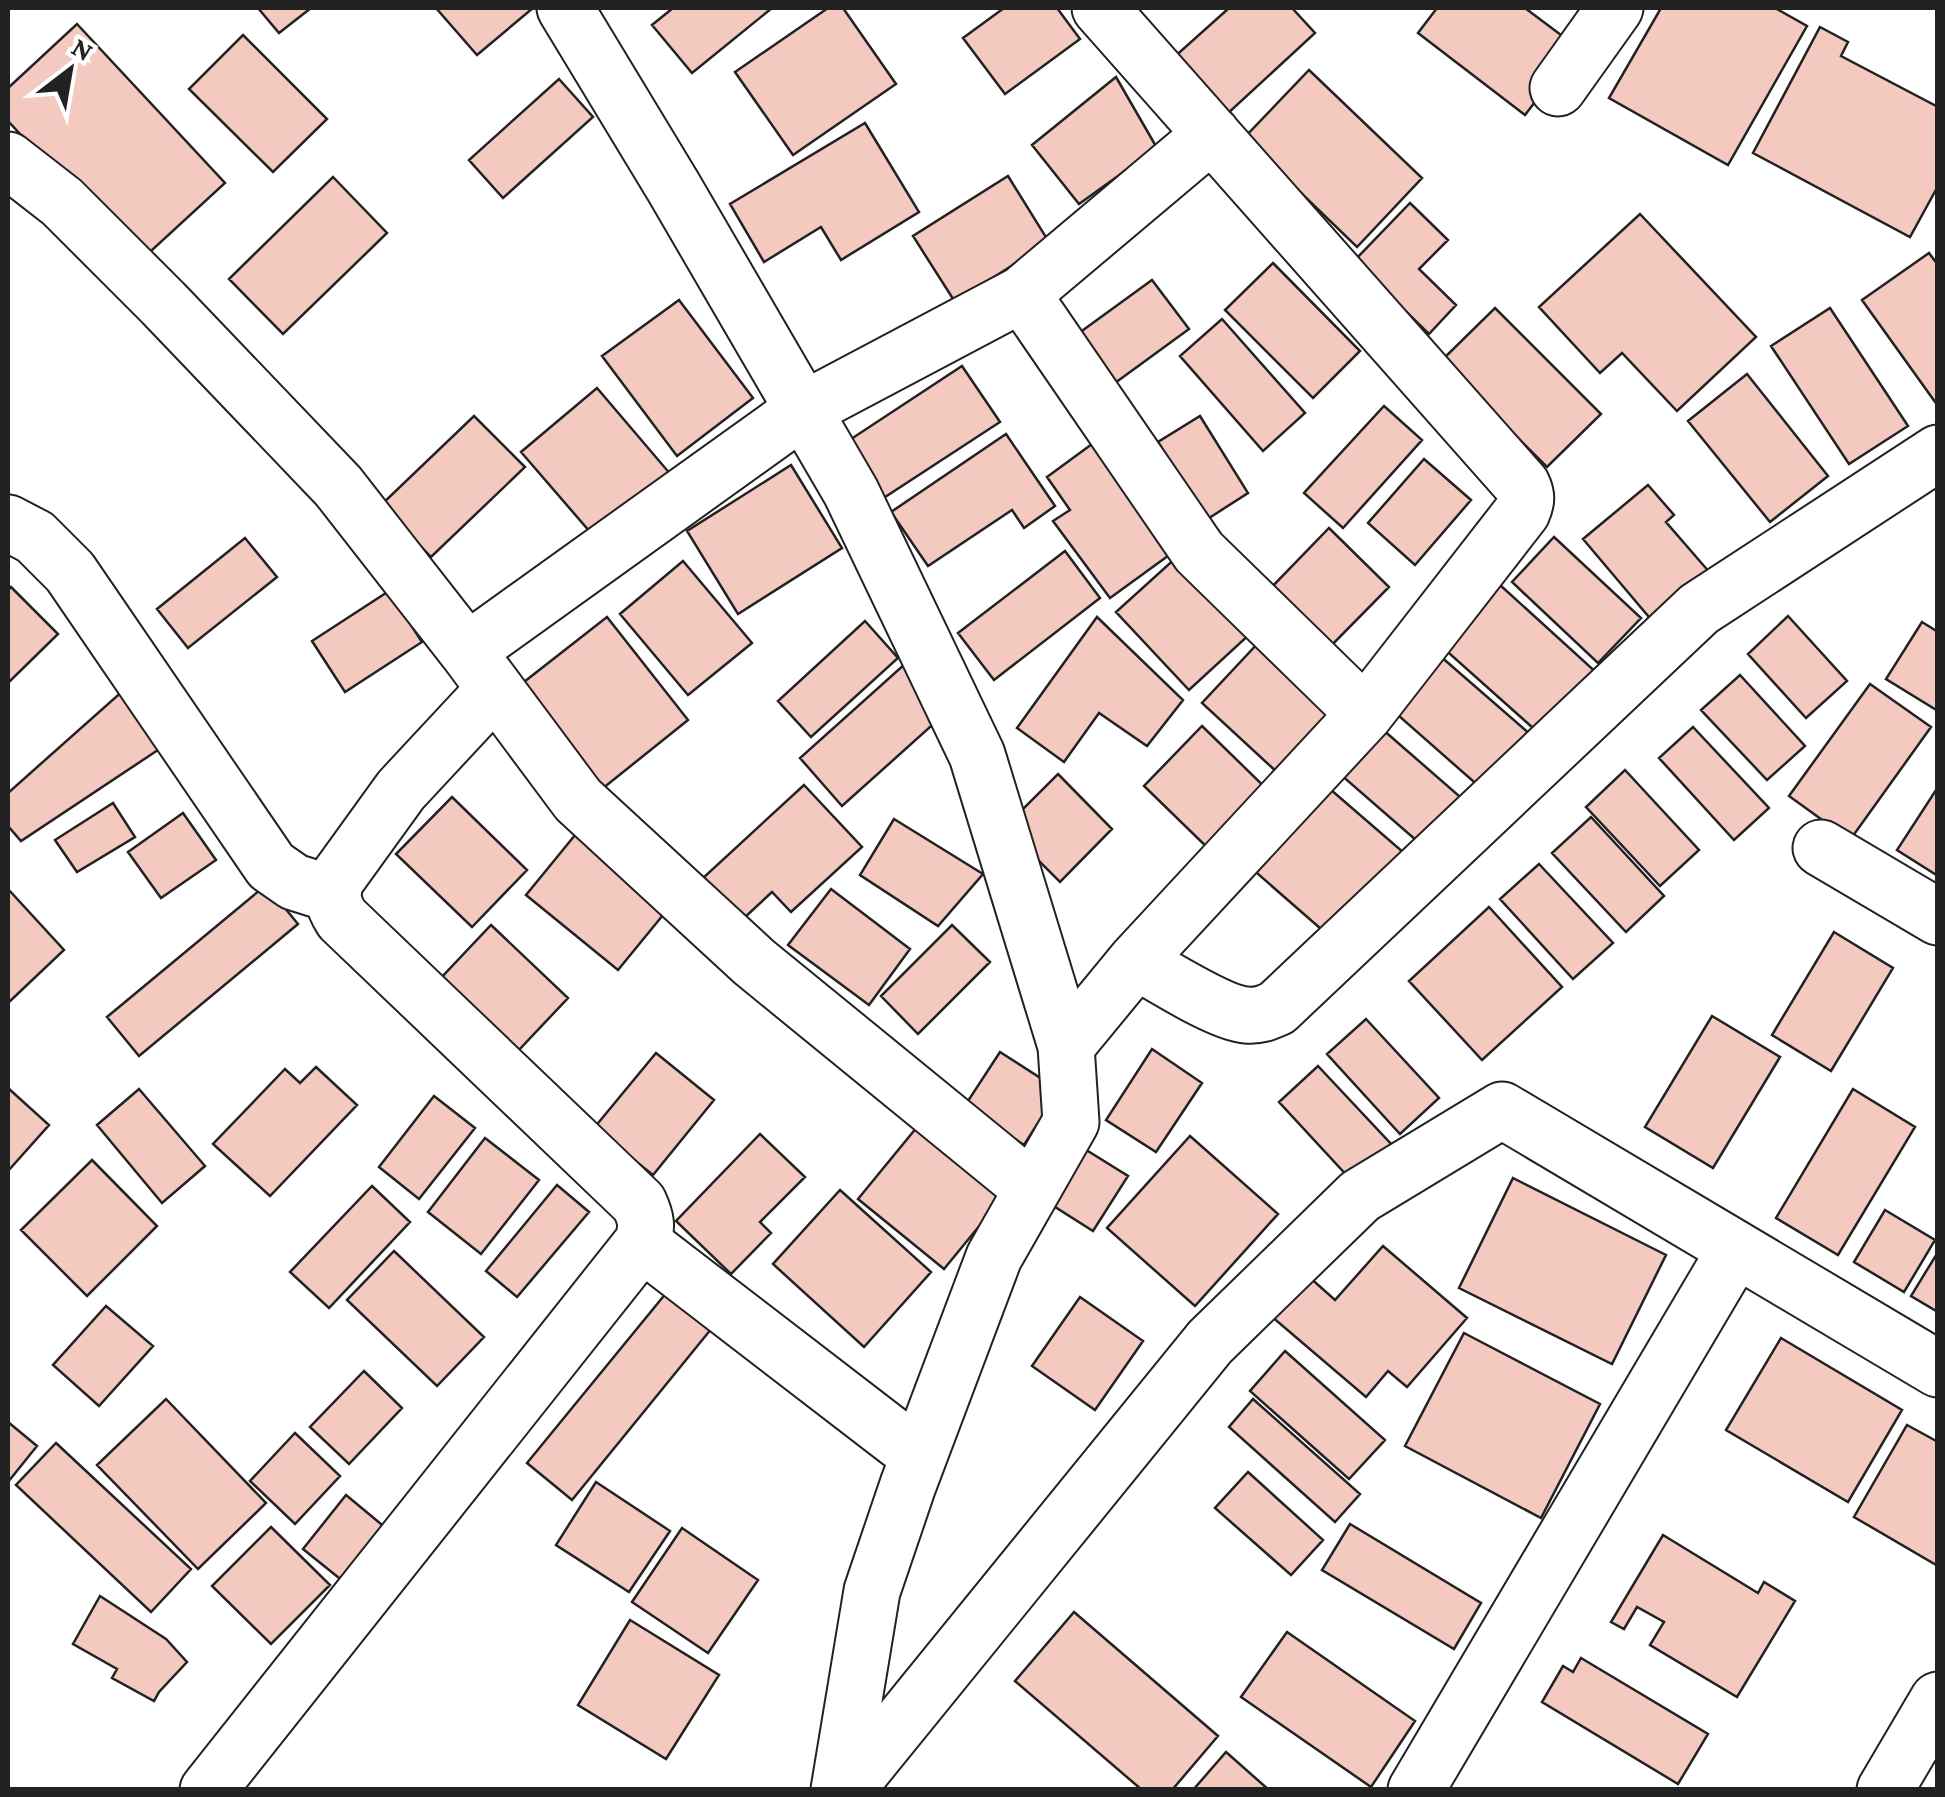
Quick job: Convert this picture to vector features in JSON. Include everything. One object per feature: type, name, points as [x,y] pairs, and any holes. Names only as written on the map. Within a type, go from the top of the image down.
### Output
[{"type":"street","points":[[565,8],[852,492],[978,755],[1066,1046],[1070,1122],[994,1257],[872,1592],[843,1790]]},
{"type":"street","points":[[1066,1046],[1136,962],[1364,714],[1526,503],[1522,485],[1100,8]]},
{"type":"street","points":[[1558,88],[1615,8]]},
{"type":"street","points":[[208,1790],[642,1243],[647,1229],[638,1203],[342,919],[334,908],[336,880],[481,670],[803,410],[1022,294],[1212,134]]},
{"type":"street","points":[[8,160],[75,214],[338,486],[578,800],[754,962],[1032,1189]]},
{"type":"street","points":[[1022,294],[1199,552],[1364,714]]},
{"type":"street","points":[[1136,962],[1223,1009],[1261,1016],[1278,1008],[1700,609],[1938,453]]},
{"type":"street","points":[[8,523],[36,537],[70,572],[271,866],[294,882],[332,894]]},
{"type":"street","points":[[1822,848],[1938,916]]},
{"type":"street","points":[[843,1790],[1210,1342],[1360,1196],[1502,1110],[1938,1369]]},
{"type":"street","points":[[642,1243],[919,1456]]},
{"type":"street","points":[[1416,1790],[1736,1249]]},
{"type":"street","points":[[1885,1790],[1938,1700]]},
{"type":"building","points":[[258,8],[311,8],[279,33]]},
{"type":"building","points":[[436,8],[533,8],[477,55]]},
{"type":"building","points":[[673,8],[772,8],[692,73],[652,25]]},
{"type":"building","points":[[828,8],[843,8],[896,84],[793,155],[735,72]]},
{"type":"building","points":[[1004,8],[1057,8],[1080,39],[1005,94],[963,38]]},
{"type":"building","points":[[1229,8],[1292,8],[1315,33],[1225,116],[1172,59]]},
{"type":"building","points":[[1437,8],[1525,8],[1577,47],[1525,115],[1418,33]]},
{"type":"building","points":[[1661,8],[1775,8],[1807,26],[1728,165],[1609,98]]},
{"type":"building","points":[[77,24],[225,183],[139,262],[8,121],[8,88]]},
{"type":"building","points":[[1820,27],[1848,42],[1841,56],[1938,107],[1938,186],[1910,237],[1753,153]]},
{"type":"building","points":[[243,35],[327,119],[273,172],[189,89]]},
{"type":"building","points":[[1309,70],[1422,178],[1357,247],[1244,138]]},
{"type":"building","points":[[1116,77],[1157,148],[1079,204],[1032,145]]},
{"type":"building","points":[[559,79],[593,117],[503,198],[469,160]]},
{"type":"building","points":[[865,123],[919,212],[841,260],[821,227],[764,262],[730,204]]},
{"type":"building","points":[[1008,176],[1049,242],[955,302],[913,236]]},
{"type":"building","points":[[333,177],[387,233],[283,334],[229,279]]},
{"type":"building","points":[[1410,203],[1448,240],[1419,269],[1456,305],[1429,334],[1354,261]]},
{"type":"building","points":[[1640,214],[1756,337],[1677,411],[1622,353],[1600,373],[1539,307]]},
{"type":"building","points":[[1929,253],[1938,265],[1938,406],[1862,300]]},
{"type":"building","points":[[1273,263],[1360,351],[1313,398],[1225,310]]},
{"type":"building","points":[[1152,280],[1189,329],[1115,383],[1079,333]]},
{"type":"building","points":[[679,300],[753,398],[677,456],[602,356]]},
{"type":"building","points":[[1495,308],[1601,414],[1547,467],[1441,361]]},
{"type":"building","points":[[1830,308],[1908,426],[1849,464],[1771,346]]},
{"type":"building","points":[[1222,319],[1305,413],[1263,451],[1180,356]]},
{"type":"building","points":[[962,366],[1000,422],[882,499],[845,443]]},
{"type":"building","points":[[1747,374],[1828,476],[1770,522],[1688,421]]},
{"type":"building","points":[[597,388],[672,476],[597,540],[521,452]]},
{"type":"building","points":[[1384,406],[1422,440],[1343,528],[1304,493]]},
{"type":"building","points":[[474,416],[525,467],[431,557],[381,505]]},
{"type":"building","points":[[1200,416],[1248,493],[1206,520],[1158,442]]},
{"type":"building","points":[[1006,434],[1055,506],[1024,528],[1012,510],[928,566],[891,512]]},
{"type":"building","points":[[1092,444],[1172,553],[1110,598],[1053,521],[1070,510],[1047,477]]},
{"type":"building","points":[[1424,459],[1471,500],[1415,565],[1368,523]]},
{"type":"building","points":[[791,465],[842,548],[738,614],[687,531]]},
{"type":"building","points":[[1648,485],[1674,515],[1666,522],[1711,574],[1654,623],[1583,539]]},
{"type":"building","points":[[1329,528],[1389,587],[1326,651],[1266,593]]},
{"type":"building","points":[[1554,537],[1641,618],[1598,663],[1512,582]]},
{"type":"building","points":[[245,538],[277,577],[188,648],[157,609]]},
{"type":"building","points":[[1065,551],[1100,598],[994,680],[958,633]]},
{"type":"building","points":[[1179,555],[1251,633],[1189,690],[1116,612]]},
{"type":"building","points":[[683,561],[752,643],[688,695],[620,614]]},
{"type":"building","points":[[1489,575],[1598,674],[1542,736],[1432,638]]},
{"type":"building","points":[[11,587],[58,634],[8,683],[8,590]]},
{"type":"building","points":[[389,591],[422,642],[345,692],[312,641]]},
{"type":"building","points":[[1788,616],[1847,681],[1806,718],[1748,654]]},
{"type":"building","points":[[607,617],[688,720],[597,793],[515,689]]},
{"type":"building","points":[[1097,617],[1183,700],[1147,746],[1099,713],[1064,762],[1017,728]]},
{"type":"building","points":[[865,621],[898,658],[811,737],[778,701]]},
{"type":"building","points":[[1922,622],[1938,632],[1938,711],[1886,679]]},
{"type":"building","points":[[1260,641],[1337,714],[1280,775],[1202,703]]},
{"type":"building","points":[[1439,655],[1539,742],[1490,796],[1391,709]]},
{"type":"building","points":[[906,663],[949,710],[842,806],[800,758]]},
{"type":"building","points":[[1740,675],[1805,746],[1767,780],[1701,710]]},
{"type":"building","points":[[1870,684],[1931,727],[1850,840],[1789,796]]},
{"type":"building","points":[[126,688],[167,744],[21,841],[8,826],[8,793]]},
{"type":"building","points":[[1374,722],[1466,802],[1425,848],[1333,768]]},
{"type":"building","points":[[1202,726],[1277,799],[1218,858],[1144,786]]},
{"type":"building","points":[[1693,727],[1769,808],[1734,840],[1659,758]]},
{"type":"building","points":[[1625,770],[1699,850],[1660,886],[1586,807]]},
{"type":"building","points":[[1058,774],[1112,829],[1060,882],[1005,827]]},
{"type":"building","points":[[1323,783],[1403,852],[1329,936],[1250,867]]},
{"type":"building","points":[[804,785],[862,847],[791,912],[772,892],[742,920],[703,878]]},
{"type":"building","points":[[1938,787],[1938,876],[1897,850]]},
{"type":"building","points":[[452,797],[527,870],[472,927],[396,854]]},
{"type":"building","points":[[113,803],[135,837],[77,872],[55,840]]},
{"type":"building","points":[[183,813],[216,860],[161,898],[128,852]]},
{"type":"building","points":[[1591,817],[1664,896],[1626,932],[1552,853]]},
{"type":"building","points":[[894,819],[983,874],[938,926],[860,875]]},
{"type":"building","points":[[580,829],[672,904],[618,970],[526,895]]},
{"type":"building","points":[[1539,864],[1613,943],[1573,979],[1500,899]]},
{"type":"building","points":[[266,885],[298,924],[139,1056],[107,1017]]},
{"type":"building","points":[[8,889],[64,950],[8,1003]]},
{"type":"building","points":[[831,889],[910,949],[869,1005],[788,945]]},
{"type":"building","points":[[1489,907],[1562,987],[1482,1060],[1409,981]]},
{"type":"building","points":[[491,925],[568,998],[517,1052],[440,979]]},
{"type":"building","points":[[952,925],[990,962],[918,1034],[881,996]]},
{"type":"building","points":[[1834,932],[1893,968],[1831,1071],[1772,1035]]},
{"type":"building","points":[[1712,1016],[1780,1057],[1713,1168],[1645,1127]]},
{"type":"building","points":[[1366,1019],[1439,1098],[1400,1134],[1327,1054]]},
{"type":"building","points":[[1152,1049],[1202,1083],[1156,1152],[1106,1120]]},
{"type":"building","points":[[1000,1052],[1059,1090],[1024,1145],[964,1107]]},
{"type":"building","points":[[656,1053],[714,1100],[653,1175],[594,1128]]},
{"type":"building","points":[[1318,1066],[1392,1145],[1352,1181],[1279,1102]]},
{"type":"building","points":[[316,1067],[357,1105],[270,1196],[213,1144],[285,1069],[300,1083]]},
{"type":"building","points":[[8,1088],[49,1125],[8,1171]]},
{"type":"building","points":[[139,1089],[205,1166],[162,1203],[97,1125]]},
{"type":"building","points":[[1853,1089],[1915,1127],[1838,1255],[1776,1218]]},
{"type":"building","points":[[434,1096],[475,1128],[419,1199],[379,1167]]},
{"type":"building","points":[[922,1121],[1008,1191],[944,1269],[858,1199]]},
{"type":"building","points":[[760,1134],[805,1177],[760,1222],[771,1233],[731,1274],[676,1221]]},
{"type":"building","points":[[1190,1136],[1278,1214],[1195,1306],[1107,1228]]},
{"type":"building","points":[[485,1138],[539,1180],[481,1254],[428,1212]]},
{"type":"building","points":[[1075,1143],[1128,1176],[1093,1231],[1041,1198]]},
{"type":"building","points":[[92,1160],[157,1226],[87,1296],[21,1230]]},
{"type":"building","points":[[1513,1178],[1666,1255],[1612,1364],[1459,1288]]},
{"type":"building","points":[[557,1185],[589,1212],[517,1297],[486,1271]]},
{"type":"building","points":[[372,1186],[410,1222],[329,1308],[290,1272]]},
{"type":"building","points":[[840,1190],[931,1272],[864,1347],[773,1264]]},
{"type":"building","points":[[1885,1210],[1935,1240],[1904,1292],[1854,1262]]},
{"type":"building","points":[[1383,1246],[1467,1318],[1407,1387],[1388,1371],[1366,1397],[1271,1316],[1307,1275],[1335,1300]]},
{"type":"building","points":[[394,1251],[484,1337],[437,1386],[347,1300]]},
{"type":"building","points":[[1938,1252],[1938,1312],[1911,1296]]},
{"type":"building","points":[[667,1292],[712,1328],[572,1500],[527,1463]]},
{"type":"building","points":[[1080,1297],[1143,1341],[1095,1410],[1032,1366]]},
{"type":"building","points":[[106,1306],[153,1346],[99,1406],[53,1365]]},
{"type":"building","points":[[1464,1333],[1600,1404],[1541,1518],[1405,1446]]},
{"type":"building","points":[[1781,1338],[1902,1410],[1848,1502],[1726,1430]]},
{"type":"building","points":[[1285,1351],[1385,1440],[1349,1479],[1250,1391]]},
{"type":"building","points":[[364,1371],[402,1408],[349,1464],[310,1427]]},
{"type":"building","points":[[166,1399],[266,1503],[198,1569],[97,1465]]},
{"type":"building","points":[[1253,1399],[1360,1494],[1335,1522],[1229,1427]]},
{"type":"building","points":[[8,1422],[37,1446],[8,1482]]},
{"type":"building","points":[[1907,1425],[1938,1442],[1938,1566],[1854,1517]]},
{"type":"building","points":[[295,1433],[340,1476],[295,1524],[250,1481]]},
{"type":"building","points":[[56,1443],[191,1569],[151,1612],[16,1485]]},
{"type":"building","points":[[1248,1472],[1323,1540],[1291,1575],[1215,1508]]},
{"type":"building","points":[[596,1482],[670,1531],[629,1592],[556,1545]]},
{"type":"building","points":[[346,1495],[387,1529],[344,1582],[303,1549]]},
{"type":"building","points":[[1350,1524],[1481,1603],[1454,1649],[1322,1570]]},
{"type":"building","points":[[271,1527],[330,1585],[271,1644],[212,1586]]},
{"type":"building","points":[[682,1528],[758,1580],[708,1653],[632,1602]]},
{"type":"building","points":[[1663,1535],[1758,1593],[1764,1582],[1795,1601],[1737,1697],[1650,1645],[1664,1622],[1637,1607],[1624,1629],[1611,1622]]},
{"type":"building","points":[[100,1596],[166,1639],[187,1662],[154,1701],[112,1678],[117,1669],[73,1644]]},
{"type":"building","points":[[1074,1612],[1218,1736],[1172,1790],[1142,1790],[1015,1681]]},
{"type":"building","points":[[630,1620],[719,1675],[666,1759],[578,1705]]},
{"type":"building","points":[[1287,1632],[1415,1721],[1371,1787],[1241,1697]]},
{"type":"building","points":[[1581,1658],[1708,1734],[1678,1784],[1542,1702],[1563,1666],[1573,1672]]},
{"type":"building","points":[[1226,1752],[1269,1790],[1193,1790]]}]
